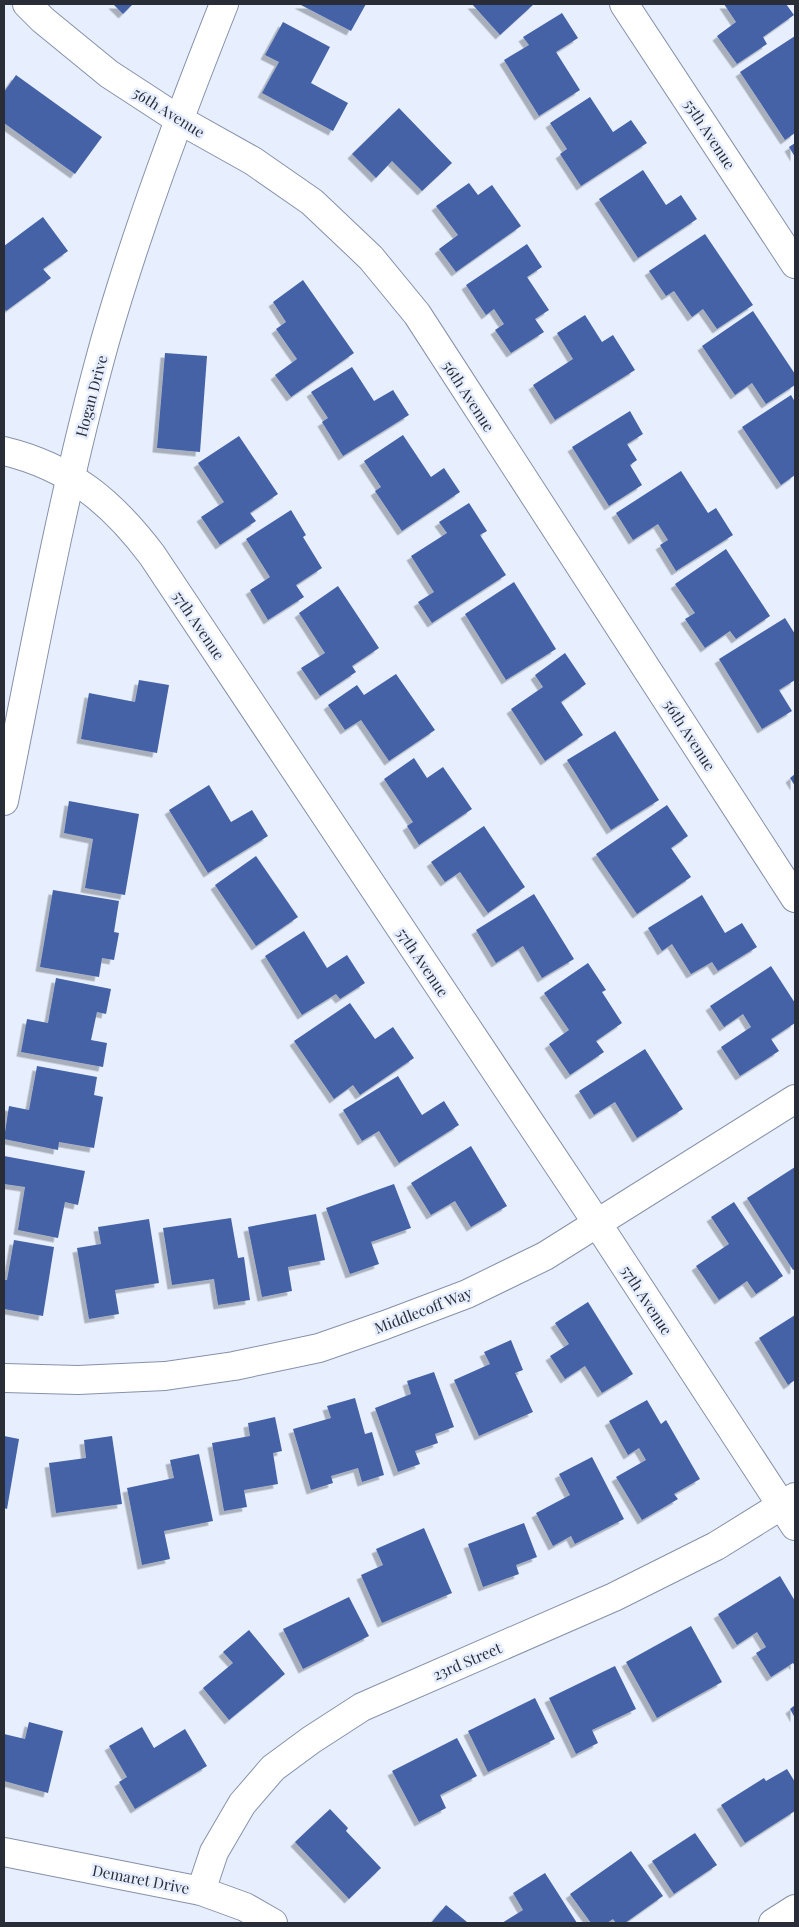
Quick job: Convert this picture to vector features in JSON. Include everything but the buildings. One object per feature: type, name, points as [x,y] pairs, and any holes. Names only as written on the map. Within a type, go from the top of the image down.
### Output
[{"type":"street","name":"56th Avenue","points":[[27,4],[43,20],[109,74],[178,119],[253,161],[312,202],[371,258],[417,314],[795,898]]},
{"type":"street","name":"Hogan Drive","points":[[4,801],[70,477],[105,342],[134,246],[178,119],[224,4]]},
{"type":"street","name":"55th Avenue","points":[[624,4],[795,264]]},
{"type":"street","name":"57th Avenue","points":[[4,451],[23,455],[70,477],[106,503],[131,527],[152,555],[597,1223],[791,1510]]},
{"type":"street","name":"Middlecoff Way","points":[[4,1378],[78,1380],[165,1376],[234,1366],[319,1348],[467,1294],[545,1256],[795,1099]]},
{"type":"street","name":"23rd Street","points":[[201,1891],[214,1852],[242,1804],[273,1768],[311,1740],[362,1707],[614,1597],[791,1510]]},
{"type":"street","name":"Demaret Drive","points":[[4,1852],[201,1891],[245,1907],[273,1923]]},
{"type":"street","points":[[773,1923],[795,1909]]}]
